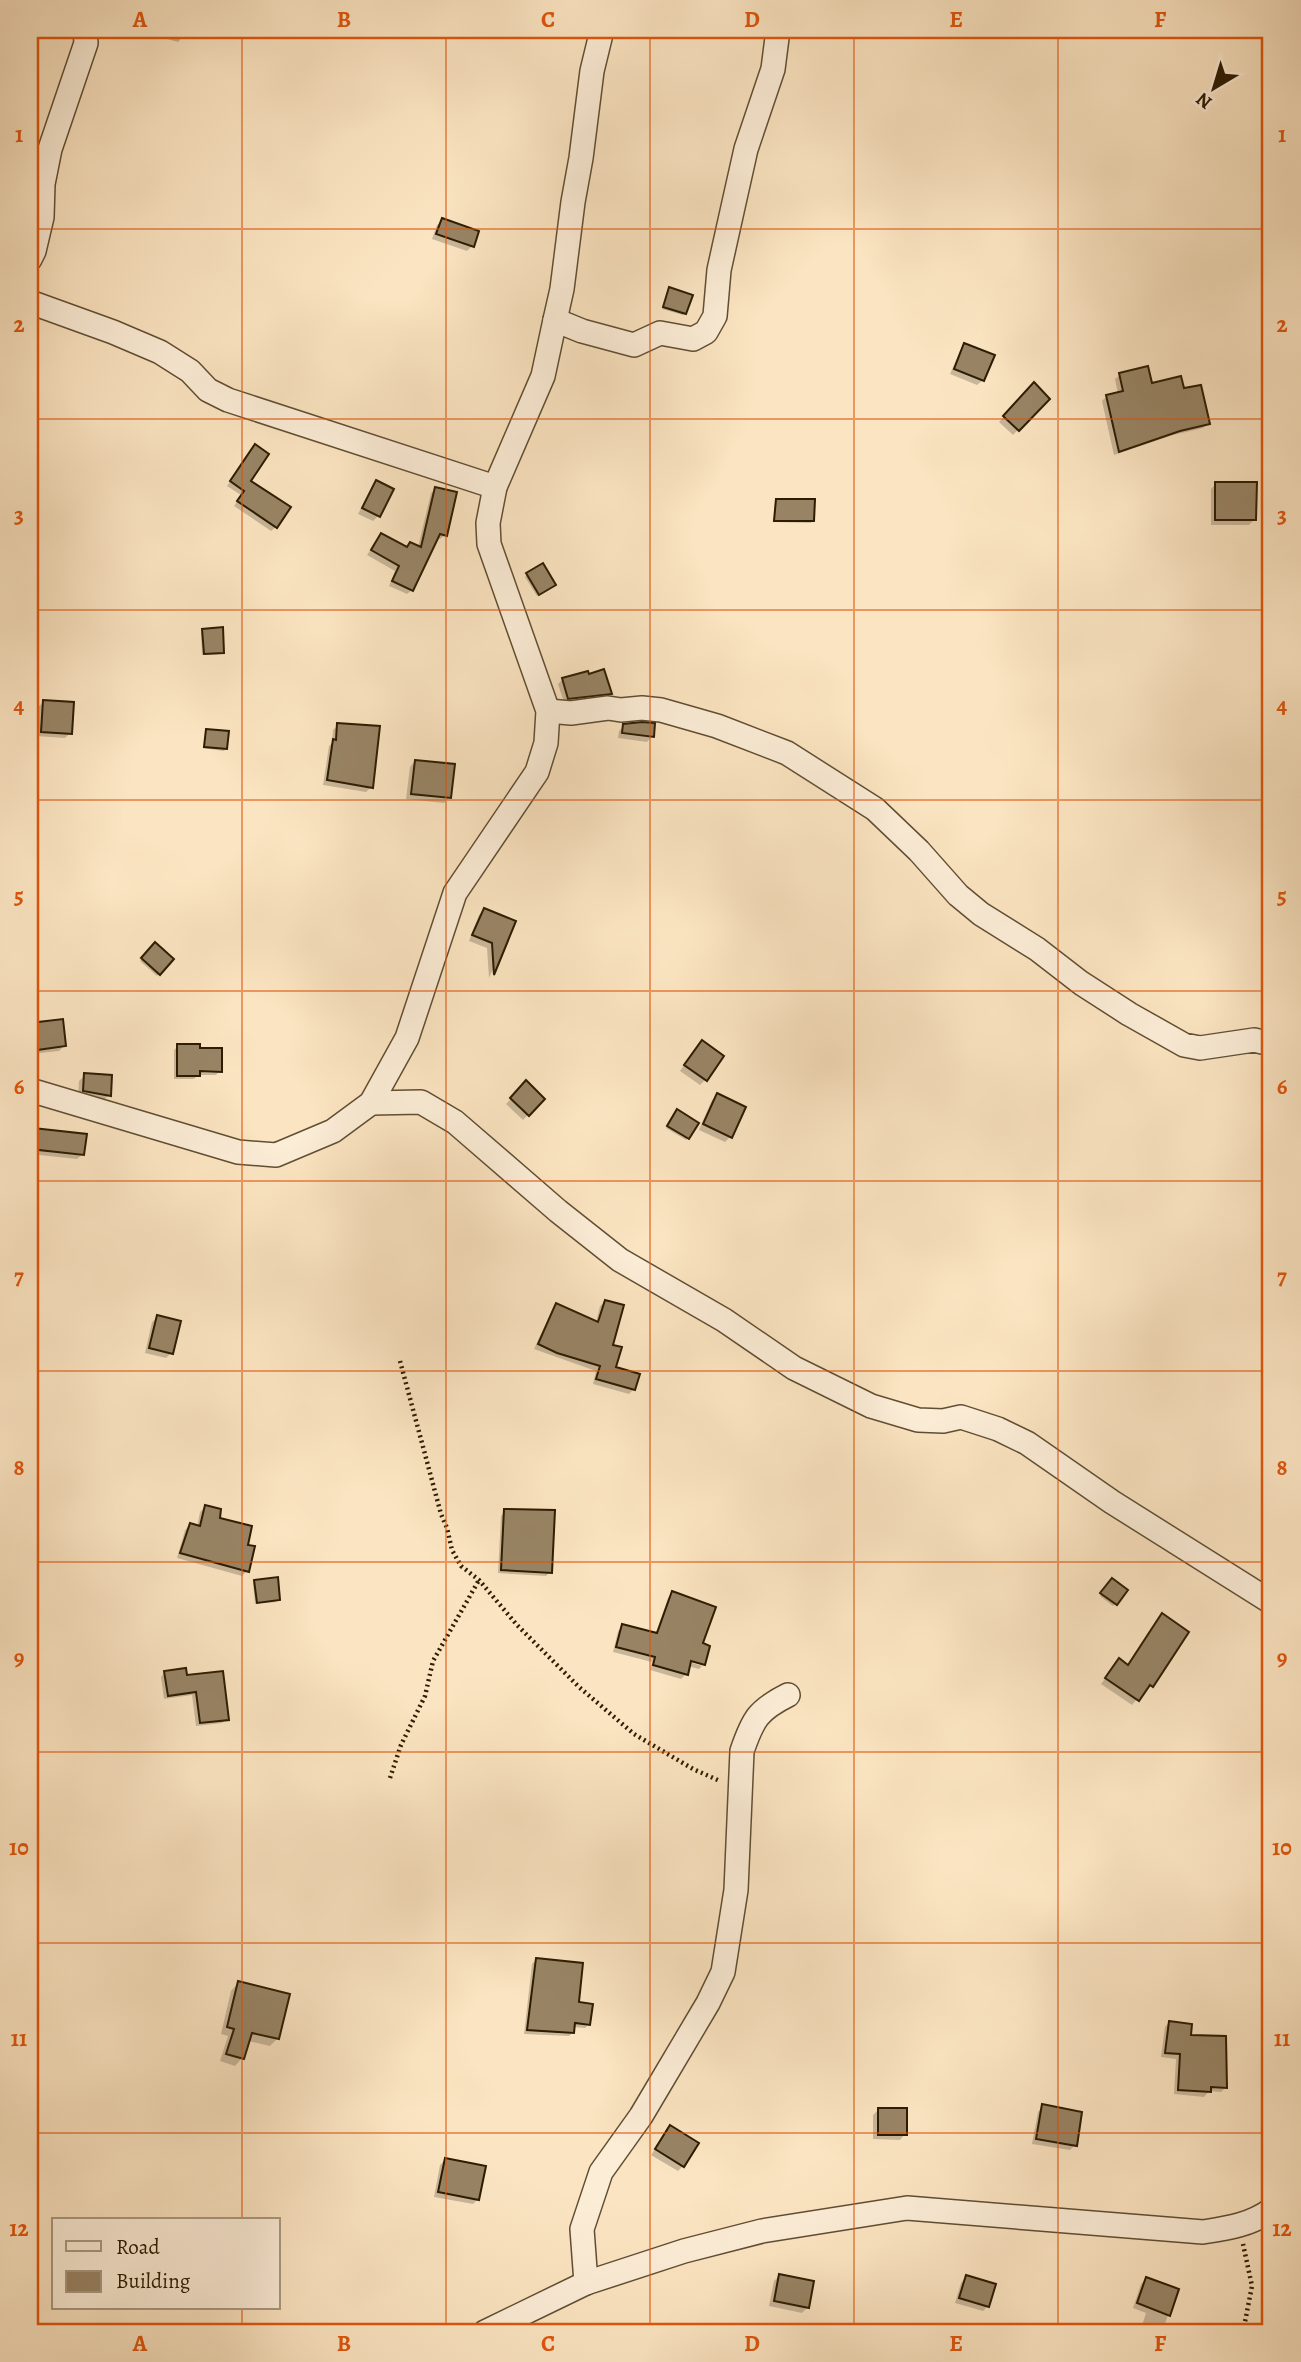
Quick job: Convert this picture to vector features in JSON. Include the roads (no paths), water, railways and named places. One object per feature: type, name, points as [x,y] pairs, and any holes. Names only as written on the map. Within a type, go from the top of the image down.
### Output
[{"type":"street","points":[[30,259],[42,217],[43,184],[50,149],[86,43],[85,30]]},
{"type":"street","points":[[30,1090],[238,1152],[276,1155],[333,1131],[371,1103],[407,1038],[454,893],[537,772],[546,743],[548,711],[489,544],[488,523],[495,487],[542,376],[555,320],[562,289],[592,71],[602,30]]},
{"type":"street","points":[[555,320],[582,331],[634,345],[660,333],[693,339],[706,332],[715,316],[719,270],[753,126],[772,69],[778,30]]},
{"type":"street","points":[[30,302],[160,352],[190,371],[208,390],[228,400],[495,487]]},
{"type":"street","points":[[548,711],[571,713],[608,708],[661,710],[717,726],[787,752],[875,808],[919,851],[958,895],[981,914],[1037,949],[1129,1014],[1184,1045],[1200,1048],[1254,1040],[1271,1044]]},
{"type":"street","points":[[371,1103],[421,1102],[455,1122],[566,1218],[620,1260],[724,1320],[794,1368],[870,1406],[918,1420],[943,1421],[961,1417],[998,1429],[1027,1443],[1112,1502],[1271,1602]]},
{"type":"street","points":[[586,2283],[582,2229],[601,2172],[641,2116],[708,2003],[723,1972],[736,1890],[741,1751],[749,1730],[765,1706],[788,1695]]},
{"type":"street","points":[[485,2332],[586,2283],[684,2251],[762,2231],[908,2208],[1203,2232],[1239,2226],[1259,2219],[1271,2210]]}]
